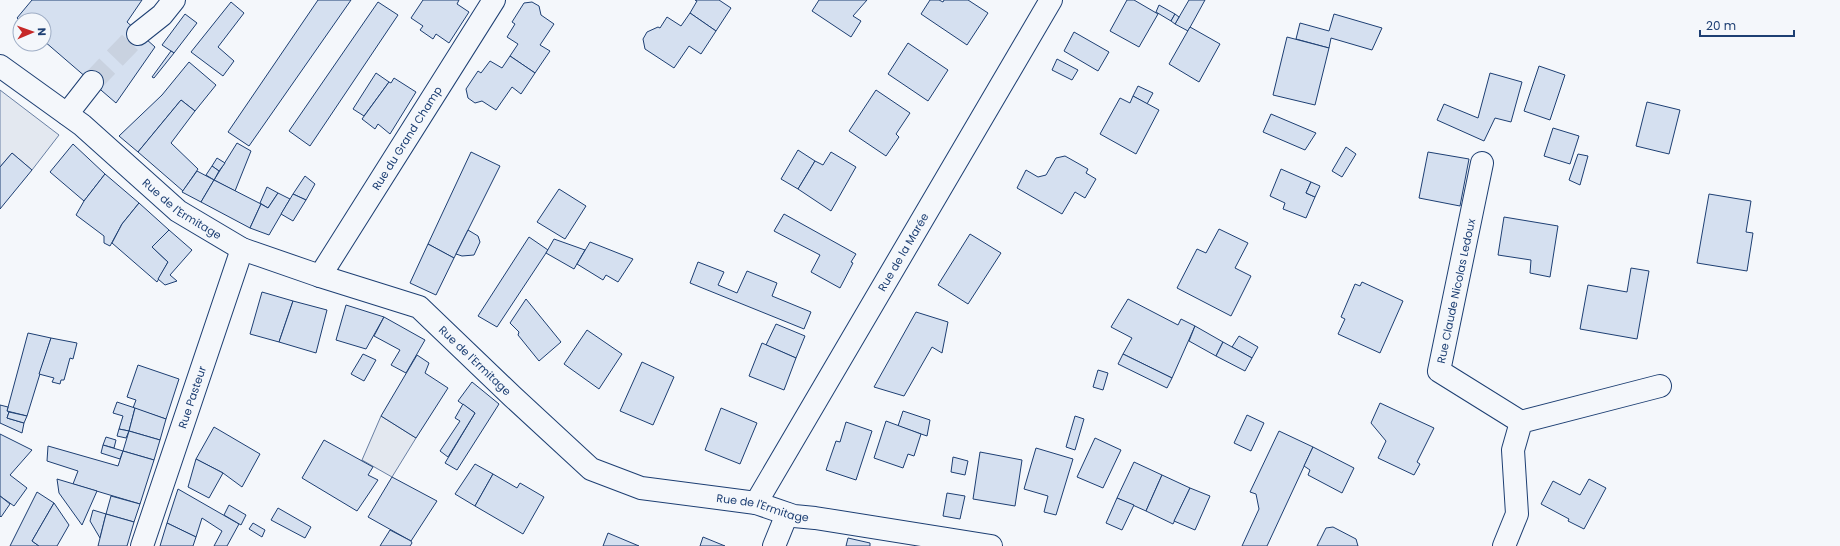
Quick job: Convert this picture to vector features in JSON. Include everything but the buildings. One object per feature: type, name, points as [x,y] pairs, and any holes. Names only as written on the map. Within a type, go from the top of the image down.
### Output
[{"type":"street","points":[[138,34],[162,15],[174,0]]},
{"type":"street","name":"Rue du Grand Champ","points":[[320,276],[494,0]]},
{"type":"street","name":"Rue de la Marée","points":[[756,503],[1051,0]]},
{"type":"street","name":"Rue de l'Ermitage","points":[[0,66],[82,125],[178,211],[242,249],[419,308],[591,469],[641,488],[756,503],[787,514],[991,546]]},
{"type":"street","points":[[67,114],[92,82]]},
{"type":"street","name":"Rue Claude Nicolas Ledoux","points":[[1482,163],[1439,371],[1521,422]]},
{"type":"street","name":"Rue Pasteur","points":[[142,546],[242,249]]},
{"type":"street","points":[[1504,546],[1517,514],[1513,450],[1521,422],[1660,386]]},
{"type":"street","points":[[774,546],[787,514]]},
{"type":"shaded area","points":[[0,90],[59,135],[32,170],[12,153],[0,167]]},
{"type":"shaded area","points":[[381,416],[416,438],[392,477],[362,460]]},
{"type":"tunnel","points":[[92,82],[138,34]]}]
